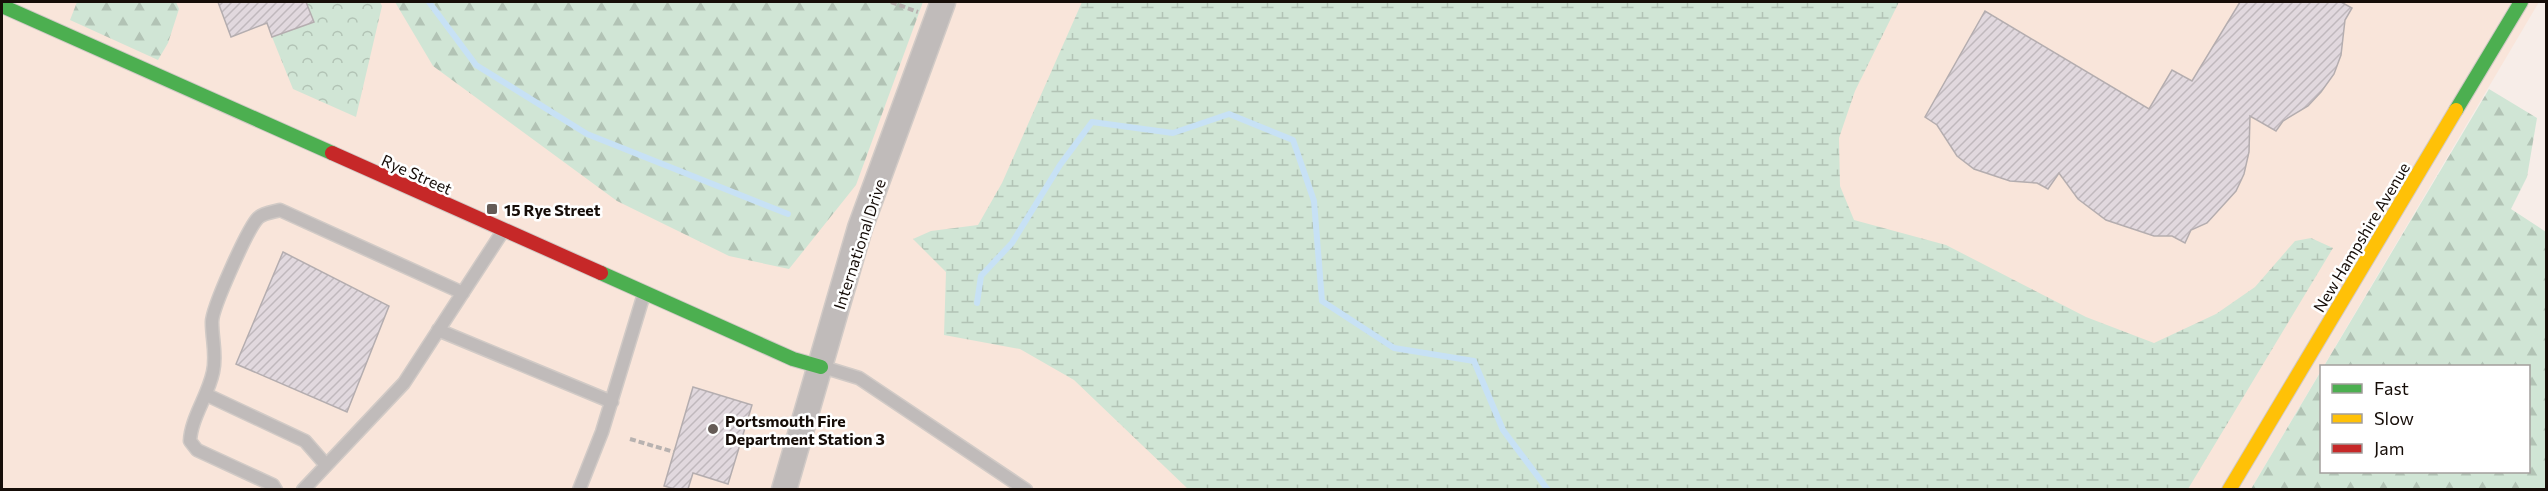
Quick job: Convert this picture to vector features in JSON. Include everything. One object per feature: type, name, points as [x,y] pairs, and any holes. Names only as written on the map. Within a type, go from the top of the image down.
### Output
[{"type":"street","name":"New Hampshire Avenue","points":[[2229,489],[2521,2]]},
{"type":"street","name":"Rye Street","points":[[2,6],[793,359],[821,367]]},
{"type":"street","name":"International Drive","points":[[784,489],[860,228],[939,10]]},
{"type":"lane","points":[[276,489],[273,485],[197,450],[190,441],[190,430],[207,395],[216,357],[212,320],[248,232],[260,216],[280,210],[463,293]]},
{"type":"lane","points":[[303,489],[404,383],[504,230]]},
{"type":"lane","points":[[579,489],[591,465],[612,402],[644,293]]},
{"type":"lane","points":[[438,330],[612,402]]},
{"type":"lane","points":[[821,367],[859,378],[1026,489]]},
{"type":"lane","points":[[207,395],[305,441],[326,465]]},
{"type":"path","points":[[891,2],[939,10]]},
{"type":"path","points":[[630,439],[674,452]]},
{"type":"shaded area","points":[[2,2],[2539,2],[2324,365],[2320,365],[2320,372],[2251,489],[2,489]]},
{"type":"green space","points":[[77,2],[176,2],[179,9],[168,43],[158,60],[70,20]]},
{"type":"green space","points":[[306,2],[380,2],[382,6],[356,117],[293,89],[272,37],[313,22]]},
{"type":"green space","points":[[395,2],[923,2],[856,185],[789,269],[729,256],[617,201],[433,66]]},
{"type":"green space","points":[[1082,2],[1899,2],[1855,91],[1839,138],[1840,186],[1854,220],[1946,245],[2086,317],[2154,343],[2216,314],[2255,287],[2295,241],[2311,238],[2333,248],[2188,489],[1188,489],[1074,380],[1020,349],[944,335],[946,272],[913,239],[931,231],[978,225],[1002,183]]},
{"type":"green space","points":[[2489,89],[2537,118],[2527,177],[2511,209],[2546,232],[2546,489],[2251,489],[2320,373],[2320,473],[2530,473],[2530,365],[2325,365]]},
{"type":"building","points":[[218,2],[306,2],[314,22],[272,37],[267,23],[231,37]]},
{"type":"building","points":[[2240,2],[2341,2],[2352,8],[2345,20],[2341,55],[2334,74],[2308,106],[2283,121],[2276,131],[2250,116],[2249,152],[2244,174],[2236,191],[2207,223],[2191,230],[2185,243],[2172,236],[2154,236],[2106,220],[2078,199],[2059,173],[2048,189],[2037,183],[2010,181],[1974,169],[1957,156],[1937,125],[1925,117],[1985,11],[2149,109],[2172,70],[2192,81]]},
{"type":"building","points":[[283,252],[389,306],[347,412],[236,364]]},
{"type":"building","name":"Portsmouth Fire Department Station 3","points":[[693,387],[752,405],[728,484],[693,473],[688,489],[675,489],[664,486]]},
{"type":"waterway","points":[[429,2],[476,65],[587,134],[788,214]]},
{"type":"waterway","points":[[977,303],[981,276],[1012,243],[1060,165],[1092,122],[1173,133],[1229,114],[1293,140],[1314,201],[1322,301],[1394,348],[1474,361],[1503,430],[1548,490]]},
{"type":"traffic: fast","points":[[2456,110],[2521,2]]},
{"type":"traffic: fast","points":[[2,6],[332,153]]},
{"type":"traffic: fast","points":[[601,273],[793,359],[821,367]]},
{"type":"traffic: slow","points":[[2229,490],[2456,110]]},
{"type":"traffic: jam","points":[[332,153],[601,273]]},
{"type":"place","name":"15 Rye Street","points":[[492,209]]},
{"type":"place","name":"Portsmouth Fire Department Station 3","points":[[713,429]]}]
